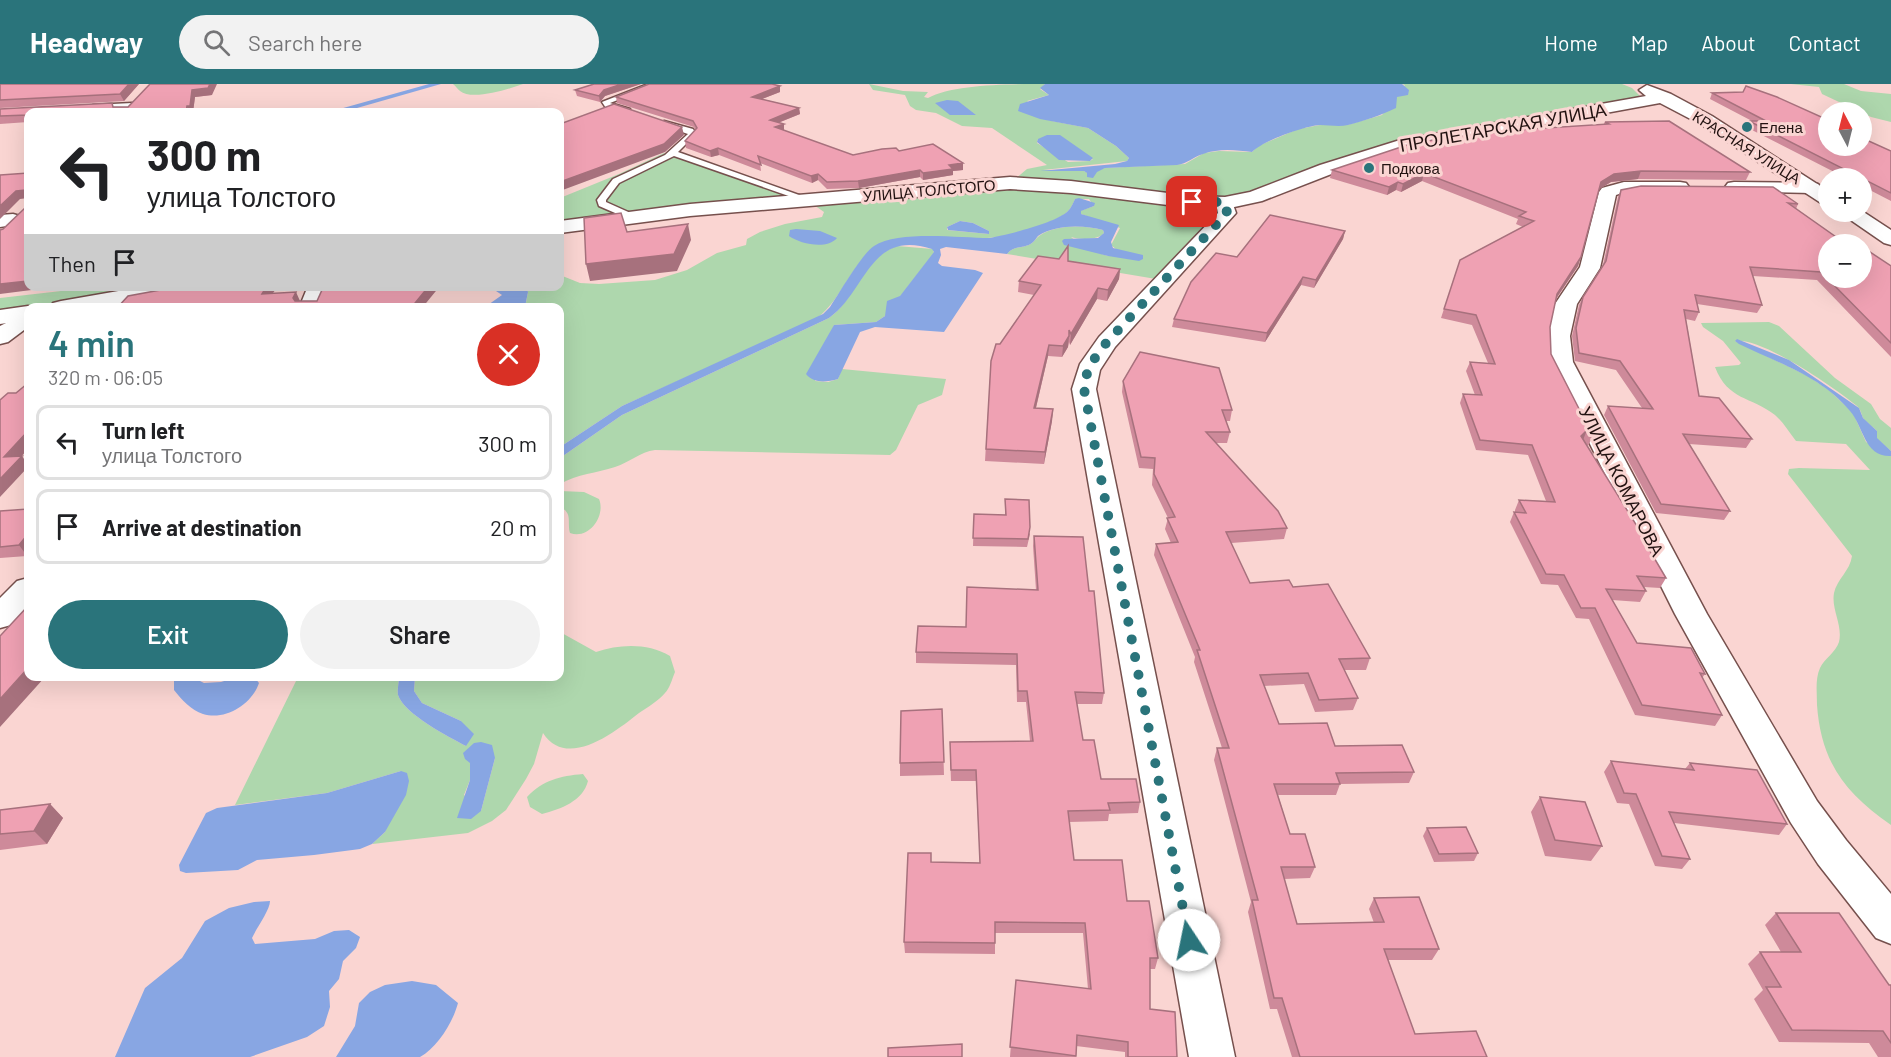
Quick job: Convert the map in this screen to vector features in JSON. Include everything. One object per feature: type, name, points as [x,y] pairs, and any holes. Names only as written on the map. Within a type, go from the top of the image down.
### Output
[{"type":"main road","name":"КРАСНАЯ УЛИЦА","points":[[1631,84],[1665,97],[1706,120],[1818,192]]},
{"type":"main road","name":"ПРОЛЕТАРСКАЯ УЛИЦА","points":[[1225,202],[1255,197],[1327,169],[1400,145],[1665,97]]},
{"type":"main road","name":"УЛИЦА ТОЛСТОГО","points":[[564,226],[632,217],[1011,183],[1071,187],[1192,202],[1225,202]]},
{"type":"main road","points":[[1865,222],[1891,239]]},
{"type":"main road","points":[[87,303],[161,291]]},
{"type":"main road","points":[[0,317],[24,314]]},
{"type":"street","points":[[129,108],[144,91]]},
{"type":"street","name":"УЛИЦА КОМАРОВА","points":[[1818,193],[1638,186],[1612,189],[1608,192],[1590,268],[1566,304],[1558,345],[1561,362],[1696,625],[1804,812],[1832,852],[1891,925]]},
{"type":"street","points":[[1212,1057],[1084,389],[1085,379],[1093,360],[1107,342],[1222,220],[1227,213],[1225,202]]},
{"type":"street","points":[[4,224],[24,208]]},
{"type":"street","points":[[0,337],[13,326],[24,321]]},
{"type":"street","points":[[0,617],[24,592]]},
{"type":"lane","points":[[640,115],[609,106],[606,102],[655,84]]},
{"type":"lane","points":[[84,107],[106,108]]},
{"type":"lane","name":"УЛИЦА ТОЛСТОГО","points":[[632,217],[602,204],[601,200],[616,181],[673,153],[692,132],[650,118]]},
{"type":"lane","points":[[673,153],[808,200]]},
{"type":"green space","points":[[453,84],[523,84],[491,93],[473,95],[460,91]]},
{"type":"green space","points":[[869,84],[903,91],[928,92],[924,97],[928,98],[939,93],[967,87],[1045,84],[1040,89],[1049,95],[1027,101],[1052,121],[1088,128],[1116,146],[1129,158],[1127,161],[1043,170],[1088,173],[1105,168],[1185,164],[1204,153],[1219,151],[1252,152],[1258,146],[1298,129],[1320,125],[1347,125],[1382,115],[1405,85],[1402,84],[1622,84],[1632,88],[1640,96],[1636,99],[1415,138],[1246,196],[1223,199],[1014,180],[1027,169],[1047,165],[992,128],[962,126],[936,113],[916,110],[910,106],[905,95],[873,90]],"holes":[[[1038,139],[1093,159],[1068,162],[1037,143]]]},
{"type":"green space","points":[[1791,84],[1844,84],[1861,91],[1891,94],[1891,122],[1872,117],[1872,102],[1839,102],[1822,94],[1819,87]]},
{"type":"green space","points":[[664,153],[796,198],[643,212],[564,223],[564,196]]},
{"type":"green space","points":[[1019,186],[1201,207],[1207,209],[1214,218],[1156,279],[1007,254],[1013,249],[1029,245],[1046,232],[1070,227],[1103,230],[1102,235],[1094,238],[1071,237],[1086,249],[1108,256],[1117,250],[1111,245],[1120,228],[1081,214],[1080,211],[1094,206],[1089,199],[1075,199],[1068,211],[1058,218],[1028,230],[1005,235],[987,238],[908,238],[882,243],[860,262],[835,299],[814,320],[622,406],[564,444],[564,303],[526,303],[528,291],[564,291],[564,277],[580,283],[599,284],[655,280],[687,270],[717,253],[746,245],[747,239],[760,232],[785,224],[822,217],[824,212],[811,203]],"holes":[[[960,221],[973,223],[989,231],[989,234],[947,230],[947,227]]]},
{"type":"green space","points":[[897,246],[933,249],[934,253],[885,316],[876,322],[834,325],[815,381],[828,382],[838,379],[842,369],[946,379],[942,395],[918,405],[896,450],[890,455],[655,450],[615,467],[564,482],[564,455],[622,415],[829,318],[885,251]]},
{"type":"green space","points":[[61,291],[146,291],[66,303],[24,303],[24,309],[0,313],[0,298]]},
{"type":"green space","points":[[1769,322],[1779,326],[1835,378],[1871,404],[1880,419],[1891,428],[1891,451],[1876,438],[1877,431],[1863,418],[1857,406],[1832,388],[1780,355],[1747,342],[1735,341],[1808,376],[1830,391],[1853,413],[1866,442],[1891,456],[1891,825],[1848,788],[1830,760],[1824,743],[1819,725],[1817,677],[1822,665],[1839,642],[1834,593],[1852,556],[1788,474],[1789,469],[1799,468],[1870,470],[1846,444],[1796,441],[1775,415],[1741,397],[1726,386],[1715,367],[1741,363],[1723,341],[1703,327],[1701,323]]},
{"type":"green space","points":[[564,491],[584,492],[599,499],[601,506],[598,519],[584,533],[570,533],[567,512],[564,509]]},
{"type":"green space","points":[[564,634],[596,652],[624,646],[653,649],[670,656],[675,672],[668,689],[659,699],[617,729],[591,744],[578,748],[565,748],[553,744],[543,733],[534,764],[506,810],[492,821],[468,833],[372,844],[385,832],[401,771],[327,793],[235,805],[296,681],[399,681],[398,695],[409,710],[466,746],[461,721],[422,703],[414,691],[415,681],[564,681]],"holes":[[[495,758],[481,811],[464,795],[470,780],[470,763]]]},
{"type":"green space","points":[[583,774],[588,781],[585,788],[570,803],[542,814],[530,807],[527,797],[539,787],[559,778]]},
{"type":"water","points":[[429,84],[441,84],[357,108],[343,108]]},
{"type":"water","points":[[1045,84],[1402,84],[1409,90],[1408,95],[1397,97],[1396,108],[1385,113],[1348,125],[1320,125],[1304,128],[1274,139],[1252,152],[1221,150],[1203,154],[1177,165],[1105,168],[1097,172],[1093,178],[1087,177],[1084,171],[1040,171],[1115,164],[1127,161],[1129,158],[1116,146],[1088,128],[1040,119],[1018,111],[1020,104],[1049,95],[1040,88]]},
{"type":"water","points":[[947,100],[958,101],[976,115],[950,115],[935,103]]},
{"type":"water","points":[[1047,135],[1060,135],[1093,158],[1090,161],[1059,160],[1037,142],[1038,139]]},
{"type":"water","points":[[1075,199],[1095,203],[1094,206],[1081,211],[1081,214],[1119,225],[1111,242],[1113,248],[1143,255],[1143,259],[1139,261],[1108,256],[1064,245],[1062,241],[1064,239],[1098,238],[1104,233],[1103,230],[1087,227],[1053,229],[1038,236],[1029,245],[1013,249],[1007,254],[946,247],[940,249],[941,255],[938,263],[942,266],[983,273],[944,332],[875,327],[860,332],[838,379],[821,381],[809,377],[806,374],[834,325],[876,322],[885,316],[887,301],[900,296],[934,252],[932,249],[911,245],[895,248],[882,255],[871,266],[842,306],[829,318],[622,415],[564,455],[564,444],[622,406],[823,314],[863,257],[874,246],[885,241],[913,236],[989,238],[1007,234],[1053,220],[1069,210]]},
{"type":"water","points":[[960,221],[973,223],[989,231],[989,234],[948,230],[947,227]]},
{"type":"water","points":[[790,230],[820,231],[837,238],[827,244],[813,245],[789,236]]},
{"type":"water","points":[[496,291],[528,292],[526,303],[491,303],[502,295]]},
{"type":"water","points":[[1737,339],[1789,360],[1859,408],[1863,418],[1877,431],[1877,438],[1891,451],[1891,456],[1875,452],[1850,411],[1826,388],[1739,344],[1735,341]]},
{"type":"water","points":[[174,681],[204,683],[257,681],[259,683],[251,698],[237,709],[212,716],[191,707],[174,690]]},
{"type":"water","points":[[399,681],[415,681],[414,691],[422,703],[461,721],[474,734],[466,746],[409,710],[402,702],[398,691]]},
{"type":"water","points":[[474,743],[492,745],[495,758],[481,811],[471,819],[457,818],[470,780],[470,763],[465,759],[463,753]]},
{"type":"water","points":[[401,771],[407,773],[409,781],[406,795],[385,832],[372,844],[360,849],[257,860],[238,870],[186,873],[180,871],[179,865],[206,813],[217,808],[327,793]]},
{"type":"water","points":[[270,901],[266,914],[252,938],[255,944],[315,939],[334,931],[349,930],[360,937],[356,948],[343,961],[339,979],[329,991],[330,1007],[324,1026],[307,1037],[250,1057],[115,1057],[145,988],[182,958],[205,921],[229,908]]},
{"type":"water","points":[[412,981],[436,985],[458,1003],[449,1026],[427,1053],[420,1057],[336,1057],[355,1026],[359,1003],[370,992],[385,985]]},
{"type":"building","points":[[0,84],[129,84],[120,94],[0,100]]},
{"type":"building","points":[[150,84],[210,84],[208,88],[192,90],[190,106],[187,108],[24,108],[24,115],[0,116],[0,109],[112,103],[113,107],[128,107]]},
{"type":"building","points":[[594,84],[622,84],[604,90],[599,96],[575,90]]},
{"type":"building","points":[[649,84],[772,84],[780,86],[752,97],[799,108],[770,120],[784,124],[775,127],[853,155],[882,149],[896,148],[899,151],[933,144],[963,163],[949,165],[953,169],[923,173],[920,170],[858,181],[827,182],[818,174],[811,176],[758,156],[761,165],[718,148],[710,151],[685,141],[697,128],[693,121],[616,97]]},
{"type":"building","points":[[1746,86],[1818,115],[1818,156],[1749,121],[1766,121],[1712,93],[1743,92]]},
{"type":"building","points":[[614,104],[682,127],[664,144],[564,181],[564,123]]},
{"type":"building","points":[[1669,121],[1750,172],[1641,171],[1614,174],[1601,182],[1581,257],[1557,294],[1550,327],[1551,354],[1593,436],[1587,430],[1581,436],[1645,539],[1643,539],[1666,578],[1637,576],[1646,591],[1606,589],[1637,643],[1691,648],[1705,674],[1700,673],[1722,715],[1642,705],[1595,608],[1581,608],[1564,575],[1546,574],[1514,512],[1526,513],[1519,500],[1555,502],[1532,445],[1480,440],[1463,394],[1482,395],[1470,362],[1495,364],[1476,315],[1444,309],[1460,260],[1534,221],[1519,216],[1526,212],[1424,173],[1403,184],[1398,182],[1389,187],[1332,170],[1407,145],[1443,138],[1609,124],[1605,122]]},
{"type":"building","points":[[1872,142],[1891,151],[1891,193],[1872,183],[1872,168],[1842,168],[1818,156],[1872,156]]},
{"type":"building","points":[[24,173],[24,190],[16,191],[0,206],[0,175]]},
{"type":"building","points":[[1641,186],[1773,187],[1798,204],[1788,203],[1832,234],[1818,234],[1818,272],[1750,267],[1762,305],[1695,295],[1699,312],[1684,310],[1699,396],[1719,398],[1752,439],[1683,434],[1730,511],[1661,504],[1608,406],[1653,409],[1620,361],[1579,353],[1576,328],[1583,297],[1606,261],[1621,190]]},
{"type":"building","points":[[24,209],[24,281],[0,284],[0,230]]},
{"type":"building","points":[[621,213],[627,232],[688,224],[674,254],[586,264],[584,218]]},
{"type":"building","points":[[1270,215],[1345,231],[1316,280],[1303,277],[1267,333],[1174,319],[1191,282],[1216,253],[1237,257]]},
{"type":"building","points":[[1068,246],[1068,261],[1120,269],[1108,290],[1098,288],[1071,334],[1069,330],[1069,336],[1063,346],[1049,345],[1034,408],[1053,409],[1045,452],[986,449],[991,361],[996,344],[1000,344],[1041,285],[1019,281],[1038,256],[1059,259]]},
{"type":"building","points":[[1872,253],[1891,266],[1891,343],[1837,288],[1872,288]]},
{"type":"building","points":[[155,291],[264,291],[262,294],[296,292],[293,298],[295,301],[317,301],[322,291],[425,291],[415,303],[122,303],[128,296]]},
{"type":"building","points":[[1140,352],[1219,368],[1232,410],[1222,410],[1230,432],[1206,432],[1278,511],[1287,528],[1226,532],[1250,583],[1289,580],[1293,587],[1328,584],[1370,658],[1339,659],[1358,698],[1319,700],[1308,673],[1260,675],[1279,724],[1327,723],[1335,746],[1402,745],[1414,772],[1336,773],[1340,784],[1274,784],[1290,834],[1305,834],[1315,867],[1281,867],[1297,924],[1384,922],[1374,898],[1419,897],[1439,949],[1384,949],[1415,1034],[1476,1031],[1487,1057],[1300,1057],[1282,998],[1274,998],[1252,900],[1258,900],[1217,748],[1229,748],[1197,650],[1200,650],[1156,544],[1178,542],[1167,518],[1175,517],[1154,474],[1155,458],[1141,457],[1123,381]]},
{"type":"building","points":[[24,386],[24,435],[4,457],[22,456],[0,479],[0,400],[8,393],[16,393]]},
{"type":"building","points":[[1005,499],[1029,500],[1028,539],[973,538],[974,514],[1006,515]]},
{"type":"building","points":[[24,509],[24,539],[19,545],[0,547],[0,511]]},
{"type":"building","points":[[1034,536],[1083,537],[1089,591],[1094,591],[1104,693],[1075,692],[1083,740],[1094,740],[1101,779],[1136,779],[1140,802],[1108,803],[1110,810],[1068,811],[1074,860],[1122,860],[1127,901],[1149,901],[1158,958],[1150,958],[1150,1009],[1175,1012],[1177,1057],[1128,1057],[1128,1042],[1077,1035],[1076,1056],[1010,1047],[1016,980],[1091,989],[1085,923],[995,922],[995,943],[904,942],[908,853],[931,853],[931,862],[980,863],[976,770],[951,770],[950,742],[1033,741],[1027,691],[1018,691],[1017,654],[916,652],[918,626],[966,627],[967,587],[1038,590]]},
{"type":"building","points":[[24,610],[24,672],[0,699],[0,636]]},
{"type":"building","points":[[942,709],[944,762],[900,763],[901,711]]},
{"type":"building","points":[[1611,761],[1694,770],[1690,763],[1757,770],[1787,824],[1669,812],[1690,859],[1662,856],[1636,794],[1624,793]]},
{"type":"building","points":[[1540,797],[1585,802],[1602,846],[1555,840]]},
{"type":"building","points":[[50,804],[34,831],[0,834],[0,810]]},
{"type":"building","points":[[1466,827],[1478,853],[1439,854],[1427,828]]},
{"type":"building","points":[[1776,913],[1839,913],[1891,985],[1891,1043],[1883,1031],[1792,1030],[1766,987],[1781,987],[1760,952],[1801,952]]},
{"type":"building","points":[[962,1044],[962,1057],[888,1057],[888,1048]]},
{"type":"place","name":"Елена","points":[[1747,127]]},
{"type":"place","name":"Подкова","points":[[1369,168]]},
{"type":"route","points":[[1189,940],[1084,389],[1085,379],[1093,360],[1107,342],[1227,213],[1225,202],[1192,202]]}]
